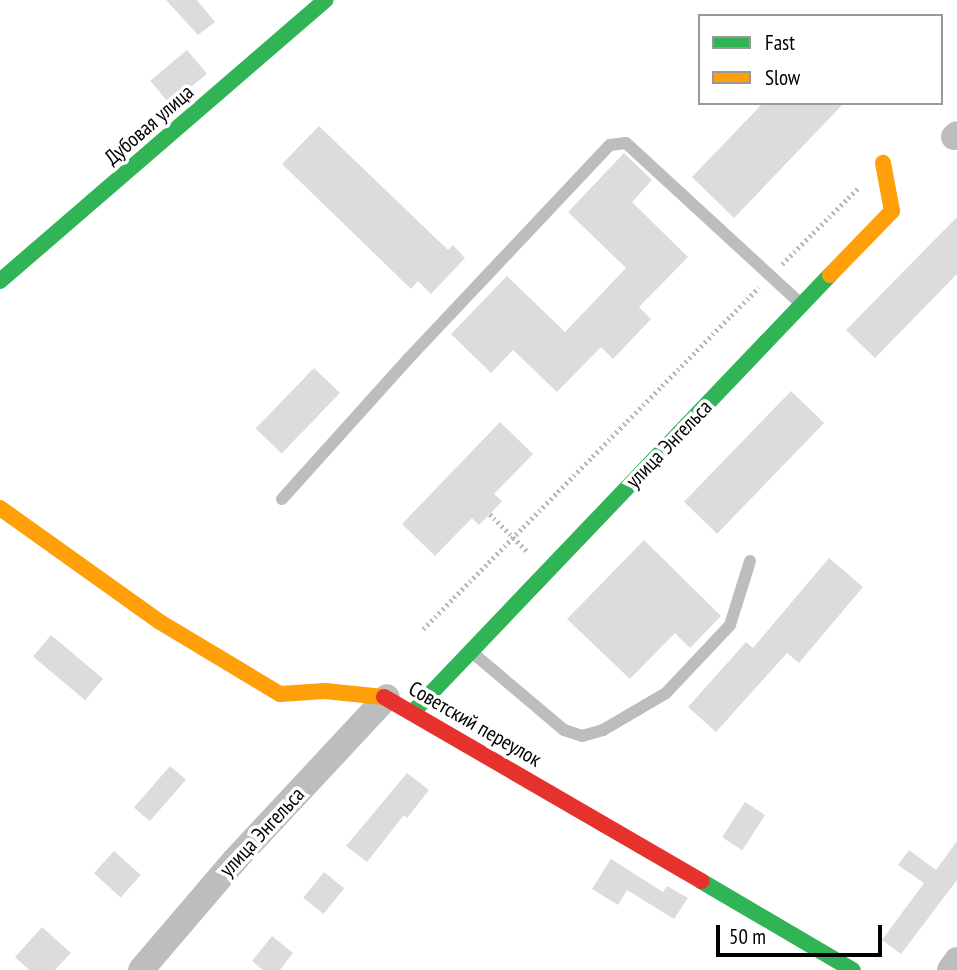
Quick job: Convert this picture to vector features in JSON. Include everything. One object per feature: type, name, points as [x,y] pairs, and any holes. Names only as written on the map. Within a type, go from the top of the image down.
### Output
[{"type":"street","name":"Дубовая улица","points":[[0,281],[325,0]]},
{"type":"street","name":"улица Энгельса","points":[[413,712],[892,211],[883,163]]},
{"type":"street","name":"Советский переулок","points":[[0,508],[160,622],[280,694],[325,691],[387,697],[853,970]]},
{"type":"street","name":"улица Энгельса","points":[[141,970],[234,861],[387,697]]},
{"type":"street","points":[[950,970],[957,960]]},
{"type":"lane","points":[[282,499],[408,359],[610,145],[626,142],[802,305]]},
{"type":"lane","points":[[471,651],[564,730],[582,736],[603,730],[666,693],[730,625],[750,561]]},
{"type":"path","points":[[423,629],[883,163]]},
{"type":"path","points":[[490,513],[547,571]]},
{"type":"building","points":[[166,0],[197,0],[215,22],[198,35]]},
{"type":"building","points":[[187,50],[207,74],[170,105],[150,81]]},
{"type":"building","points":[[761,105],[842,105],[734,218],[692,177]]},
{"type":"building","points":[[319,126],[448,250],[453,245],[465,258],[431,294],[418,281],[411,289],[282,164]]},
{"type":"building","points":[[624,153],[652,180],[632,202],[688,257],[639,307],[651,319],[613,359],[601,347],[557,392],[513,350],[491,373],[451,334],[507,276],[565,332],[626,268],[568,212]]},
{"type":"building","points":[[957,217],[957,274],[875,358],[846,330]]},
{"type":"building","points":[[314,368],[340,393],[282,453],[256,428]]},
{"type":"building","points":[[791,391],[824,423],[717,534],[684,502]]},
{"type":"building","points":[[500,422],[533,454],[494,494],[502,501],[490,514],[479,525],[472,518],[435,556],[402,524]]},
{"type":"building","points":[[644,540],[721,616],[690,648],[675,633],[630,679],[567,619]]},
{"type":"building","points":[[829,558],[863,587],[799,663],[787,653],[716,732],[688,707],[746,642],[753,648]]},
{"type":"building","points":[[51,635],[103,679],[85,700],[33,656]]},
{"type":"building","points":[[170,766],[186,780],[150,821],[134,808]]},
{"type":"building","points":[[407,773],[429,790],[407,818],[404,815],[367,862],[346,846]]},
{"type":"building","points":[[745,802],[765,815],[742,850],[722,837]]},
{"type":"building","points":[[957,841],[957,880],[901,954],[882,940],[924,883],[898,865],[909,850],[936,870]]},
{"type":"building","points":[[114,851],[141,875],[121,897],[94,873]]},
{"type":"building","points":[[611,859],[663,892],[667,886],[688,898],[674,919],[627,890],[618,905],[592,889]]},
{"type":"building","points":[[324,872],[344,888],[323,914],[303,898]]},
{"type":"building","points":[[42,927],[71,953],[55,970],[29,970],[15,957]]},
{"type":"building","points":[[272,936],[293,953],[280,970],[263,970],[252,961]]},
{"type":"traffic: fast","points":[[0,281],[325,0]]},
{"type":"traffic: fast","points":[[413,712],[830,275]]},
{"type":"traffic: fast","points":[[701,881],[853,970]]},
{"type":"traffic: slow","points":[[830,275],[892,211],[883,163]]},
{"type":"traffic: slow","points":[[0,508],[160,622],[280,694],[325,691],[384,697]]},
{"type":"traffic: jam","points":[[384,697],[701,881]]}]
